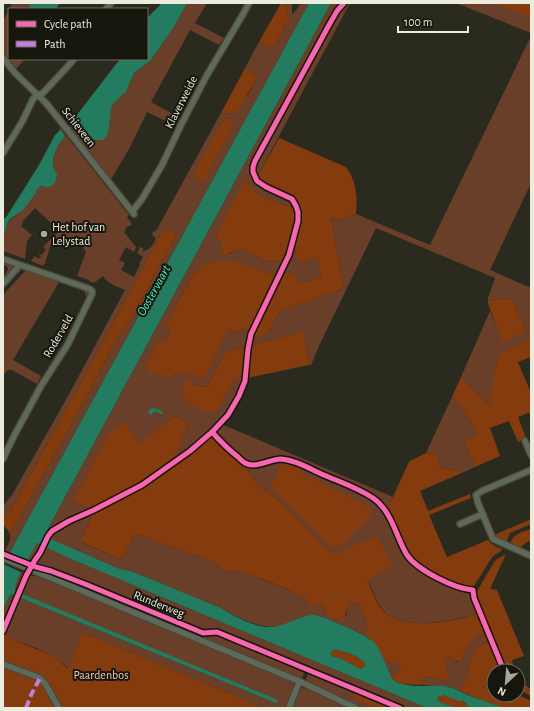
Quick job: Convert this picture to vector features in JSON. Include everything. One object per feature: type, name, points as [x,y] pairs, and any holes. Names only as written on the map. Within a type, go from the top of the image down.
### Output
[{"type":"street","name":"Klaverweide","points":[[133,212],[162,165],[207,75],[249,3]]},
{"type":"street","name":"Schieveen","points":[[3,58],[15,73],[46,103],[133,212]]},
{"type":"street","points":[[3,153],[34,99],[43,93],[73,60]]},
{"type":"street","points":[[3,259],[20,265],[3,284]]},
{"type":"street","name":"Roderveld","points":[[3,459],[41,386],[68,344],[92,294],[90,289],[20,265]]},
{"type":"street","points":[[525,441],[531,455]]},
{"type":"street","points":[[531,470],[476,495],[493,539],[531,556]]},
{"type":"street","points":[[460,524],[483,514]]},
{"type":"street","name":"Runderweg","points":[[3,558],[301,682],[356,708]]},
{"type":"street","points":[[3,664],[40,678],[46,685],[59,708]]},
{"type":"street","points":[[288,708],[298,685],[301,682]]},
{"type":"shaded area","points":[[12,3],[31,3],[28,8],[10,8]]},
{"type":"shaded area","points":[[187,3],[207,3],[195,23],[224,38],[219,45],[190,30],[151,102],[180,118],[176,126],[147,112],[129,149],[110,181],[68,127],[70,124],[73,129],[106,137],[109,129],[112,106],[126,92],[134,73],[150,61],[174,27]]},
{"type":"shaded area","points":[[286,3],[292,3],[292,15],[301,3],[309,3],[3,565],[4,555],[9,543],[10,535],[93,385],[121,331],[123,329],[125,330],[177,234],[164,228],[10,512],[3,518],[3,506],[12,495],[68,396],[125,290],[110,283],[103,276],[94,283],[77,276],[86,252],[79,240],[71,244],[66,244],[53,238],[43,266],[31,261],[35,256],[38,259],[41,257],[38,253],[41,255],[46,250],[43,247],[58,232],[35,208],[22,222],[23,223],[21,226],[32,235],[27,241],[25,259],[3,251],[3,239],[7,224],[36,193],[37,189],[41,186],[48,187],[55,182],[53,161],[54,152],[64,134],[62,131],[59,131],[60,128],[129,215],[127,217],[132,224],[125,228],[126,229],[124,232],[136,247],[134,252],[126,247],[119,260],[125,263],[121,270],[134,277],[143,257],[137,253],[140,247],[143,248],[143,251],[150,248],[153,244],[156,238],[152,233],[156,231],[221,113],[232,114],[248,95],[258,76],[245,68],[259,42],[268,47],[275,46],[289,19]]},
{"type":"shaded area","points":[[331,3],[350,3],[256,179],[259,184],[277,192],[297,204],[299,209],[261,196],[251,187],[246,179],[215,236],[221,243],[221,252],[230,254],[243,248],[266,262],[287,259],[294,244],[307,259],[317,256],[321,277],[300,283],[266,272],[200,266],[190,280],[165,325],[171,328],[165,344],[158,341],[145,368],[146,370],[170,377],[179,373],[187,373],[203,380],[228,330],[240,332],[242,328],[254,331],[251,338],[254,339],[267,332],[276,320],[279,311],[341,290],[343,283],[331,218],[339,221],[356,214],[430,245],[531,36],[531,183],[490,270],[531,288],[531,340],[499,353],[490,403],[487,403],[461,377],[490,311],[498,330],[500,342],[525,331],[526,329],[511,298],[488,301],[495,278],[376,228],[311,365],[309,365],[304,332],[301,332],[225,352],[208,385],[200,387],[190,382],[188,378],[183,395],[232,383],[236,378],[247,374],[246,384],[243,391],[221,424],[393,497],[386,513],[429,576],[468,590],[479,613],[457,619],[429,623],[402,621],[391,617],[380,607],[366,579],[339,552],[335,553],[327,549],[275,497],[257,484],[241,461],[212,433],[208,438],[170,464],[189,423],[174,416],[73,501],[92,510],[89,524],[81,538],[82,543],[120,559],[125,554],[134,536],[139,535],[214,562],[220,568],[228,572],[240,571],[246,573],[291,591],[308,601],[321,603],[327,614],[346,616],[348,606],[352,602],[356,602],[359,604],[365,617],[367,637],[315,616],[302,617],[279,626],[272,627],[249,622],[221,608],[131,571],[120,569],[44,536]],"holes":[[[284,459],[301,465],[301,473]]]},
{"type":"shaded area","points":[[456,3],[531,3],[531,33]]},
{"type":"shaded area","points":[[8,12],[8,60],[24,60],[15,70],[3,56],[3,21]]},
{"type":"shaded area","points":[[3,261],[12,264],[13,267],[3,281],[3,277],[8,270],[7,266],[3,265]]},
{"type":"shaded area","points":[[28,270],[89,291],[86,297],[84,291],[59,282],[13,360],[41,376],[37,384],[12,370],[7,371],[3,377],[3,295],[25,271]]},
{"type":"shaded area","points":[[452,397],[464,410],[477,435],[464,441],[475,467],[464,472],[441,468],[436,454],[426,453]]},
{"type":"shaded area","points":[[37,543],[66,557],[427,708],[406,708],[310,669],[218,629],[200,631],[68,577],[33,565],[27,573],[34,577],[35,575],[292,682],[295,687],[286,708],[265,708],[82,632],[69,669],[49,654],[11,639],[3,633],[3,609],[11,594],[276,703],[14,591],[17,579]]},
{"type":"shaded area","points":[[487,633],[490,640],[481,645],[472,655],[465,680],[460,691],[450,687],[424,685],[421,677],[431,678],[447,671],[444,664],[446,659],[449,657],[457,662],[462,661],[473,640]]},
{"type":"shaded area","points":[[217,634],[305,671],[301,680],[201,638]]},
{"type":"shaded area","points":[[382,659],[398,663],[401,669],[391,677]]},
{"type":"shaded area","points":[[309,672],[354,691],[352,696],[374,708],[361,708],[305,681]]},
{"type":"shaded area","points":[[302,688],[319,693],[349,708],[293,708]]},
{"type":"green space","points":[[281,3],[286,3],[289,19],[275,46],[268,47],[259,42]]},
{"type":"green space","points":[[495,3],[531,3],[531,18]]},
{"type":"green space","points":[[245,68],[258,76],[240,108],[233,114],[221,113]]},
{"type":"green space","points":[[227,119],[234,123],[203,182],[193,176],[221,125]]},
{"type":"green space","points":[[279,138],[346,167],[352,177],[357,202],[356,214],[339,221],[331,218],[343,283],[342,288],[338,291],[279,311],[269,330],[265,334],[255,339],[250,339],[254,331],[242,328],[240,332],[228,330],[203,381],[187,373],[179,373],[170,377],[146,371],[146,365],[158,341],[165,343],[171,329],[165,325],[190,280],[200,266],[213,262],[237,262],[279,276],[289,273],[297,278],[300,283],[321,277],[317,257],[307,259],[299,263],[294,245],[287,259],[266,262],[243,248],[228,254],[221,252],[221,243],[215,236],[246,178],[257,193],[298,209],[297,204],[277,192],[259,184],[256,179]]},
{"type":"green space","points":[[164,228],[177,234],[125,330],[123,329],[121,331],[93,385],[10,535],[8,530],[3,525],[3,518],[10,512]]},
{"type":"green space","points":[[511,298],[526,329],[523,333],[500,343],[498,330],[488,301]]},
{"type":"green space","points":[[304,332],[309,365],[247,378],[246,375],[236,378],[219,408],[214,411],[196,408],[186,400],[183,395],[182,388],[188,378],[197,386],[202,387],[208,385],[225,352]]},
{"type":"green space","points":[[531,340],[531,357],[518,362],[531,393],[531,412],[518,417],[526,438],[518,442],[509,421],[490,428],[500,456],[475,467],[464,441],[477,435],[464,410],[452,397],[461,377],[489,404],[499,353]]},
{"type":"green space","points":[[174,416],[189,423],[171,464],[208,438],[212,433],[241,461],[257,484],[275,497],[327,549],[335,553],[377,537],[393,567],[367,580],[381,609],[393,618],[417,623],[430,623],[444,622],[479,613],[487,633],[473,640],[462,661],[457,661],[449,657],[446,659],[449,680],[422,677],[421,680],[424,685],[401,684],[392,679],[391,677],[401,669],[398,664],[382,659],[375,643],[367,637],[365,617],[359,604],[356,602],[352,602],[350,604],[342,621],[329,617],[321,603],[311,606],[308,601],[291,591],[267,581],[240,571],[228,572],[220,568],[214,562],[139,535],[134,536],[125,554],[120,559],[83,543],[81,538],[89,524],[92,510],[73,501],[108,434],[126,422],[139,444]]},
{"type":"green space","points":[[426,453],[436,454],[441,468],[464,472],[420,491],[428,511],[470,494],[471,498],[429,515],[447,557],[488,540],[492,545],[502,549],[493,556],[470,592],[426,573],[412,562],[404,550],[386,512],[410,461]]},
{"type":"green space","points":[[284,459],[301,465],[301,473],[370,507],[371,516],[343,544],[340,546],[330,545],[270,488]]},
{"type":"green space","points":[[531,519],[531,524],[510,533],[506,543],[496,539],[494,535]]},
{"type":"green space","points":[[531,529],[531,540],[524,544],[520,549],[510,544],[516,535]]},
{"type":"green space","points":[[506,554],[490,589],[497,590],[524,656],[512,660],[512,663],[504,663],[476,593],[497,559]]},
{"type":"green space","name":"Paardenbos","points":[[5,631],[11,639],[54,656],[68,669],[82,632],[265,708],[3,708],[3,633]]},
{"type":"green space","points":[[490,640],[500,663],[486,663],[486,702],[460,691],[465,680],[472,655],[476,648]]},
{"type":"green space","points":[[332,650],[345,652],[359,658],[365,663],[365,668],[360,669],[344,660],[332,656]]},
{"type":"green space","points":[[526,686],[531,689],[531,696],[526,693]]},
{"type":"green space","points":[[354,691],[394,708],[374,708],[351,696]]},
{"type":"green space","points":[[441,695],[464,702],[468,708],[443,704],[437,699]]},
{"type":"green space","points":[[526,699],[531,701],[531,708],[505,708],[489,703],[526,703]]},
{"type":"water","points":[[31,3],[60,3],[57,8],[28,8]]},
{"type":"water","points":[[162,3],[187,3],[174,27],[150,61],[134,73],[126,92],[112,106],[109,129],[106,137],[103,140],[93,140],[80,135],[70,124],[119,60],[148,60],[148,17]]},
{"type":"water","name":"Oostervaart","points":[[309,3],[331,3],[44,536],[120,569],[131,571],[221,608],[238,618],[263,627],[276,626],[311,615],[326,619],[355,631],[375,643],[392,679],[397,682],[417,686],[444,686],[486,701],[486,703],[505,708],[468,708],[466,703],[463,701],[459,701],[444,695],[438,697],[437,699],[441,703],[457,708],[427,708],[66,557],[37,543],[20,573],[15,591],[278,700],[276,703],[11,594],[3,609],[3,565]],"holes":[[[332,650],[345,652],[362,660],[365,663],[365,667],[360,669],[344,660],[332,656],[331,654]]]},
{"type":"water","points":[[59,131],[62,131],[64,137],[59,143],[53,159],[57,174],[54,183],[48,187],[41,186],[37,189],[36,193],[23,210],[9,220],[3,239],[3,220],[39,165],[55,135]]},
{"type":"water","points":[[152,408],[158,409],[163,412],[163,414],[155,411],[151,415],[149,414],[148,412]]},
{"type":"pier","points":[[7,554],[29,563],[23,573],[3,564],[3,560]]},
{"type":"marked path","points":[[26,708],[40,678]]},
{"type":"cycle path","points":[[3,631],[26,576],[52,531],[142,485],[190,451],[212,432],[228,415],[239,396],[245,381],[251,334],[289,255],[298,221],[298,212],[292,199],[266,187],[257,181],[253,172],[253,167],[329,25],[337,11],[344,3]]},
{"type":"cycle path","points":[[212,432],[228,448],[249,465],[277,459],[292,461],[355,488],[373,498],[385,510],[403,548],[412,561],[437,578],[456,586],[473,590],[474,598],[501,663]]},
{"type":"cycle path","points":[[3,554],[85,584],[203,633],[217,632],[400,708]]},
{"type":"place","name":"Het hof van Lelystad","points":[[44,234]]}]
